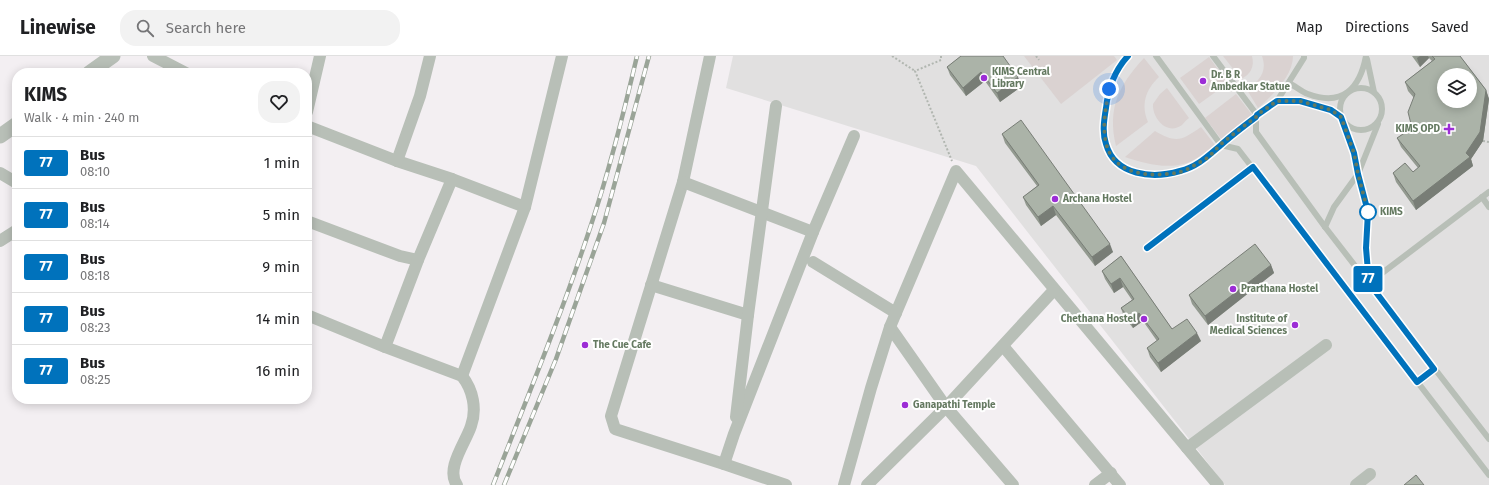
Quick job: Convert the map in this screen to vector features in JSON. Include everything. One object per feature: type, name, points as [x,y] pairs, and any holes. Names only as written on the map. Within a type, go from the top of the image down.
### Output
[{"type":"street","points":[[96,68],[113,56]]},
{"type":"street","points":[[154,56],[177,68]]},
{"type":"street","points":[[312,90],[320,56]]},
{"type":"street","points":[[397,162],[420,96],[430,56]]},
{"type":"street","points":[[462,376],[525,207],[562,56]]},
{"type":"street","points":[[710,56],[683,182],[611,416],[615,429],[786,485]]},
{"type":"street","points":[[734,434],[748,315],[776,106]]},
{"type":"street","points":[[0,136],[12,128]]},
{"type":"street","points":[[312,128],[397,162],[452,179],[525,207]]},
{"type":"street","points":[[724,464],[734,434],[813,232],[854,136]]},
{"type":"street","points":[[844,485],[890,327],[956,171],[1218,485]]},
{"type":"street","points":[[0,173],[12,180]]},
{"type":"street","points":[[385,347],[418,260],[452,179]]},
{"type":"street","points":[[683,182],[813,232]]},
{"type":"street","points":[[312,223],[400,256],[418,260]]},
{"type":"street","points":[[0,241],[12,233]]},
{"type":"street","points":[[813,262],[896,313]]},
{"type":"street","points":[[651,285],[748,315]]},
{"type":"street","points":[[867,485],[946,407],[1054,290]]},
{"type":"street","points":[[312,317],[462,376],[469,385],[474,412],[471,426],[456,458],[453,472],[454,480],[457,485]]},
{"type":"street","points":[[890,327],[946,407],[1013,485]]},
{"type":"street","points":[[1187,448],[1326,344]]},
{"type":"street","points":[[1003,346],[1120,485]]},
{"type":"street","points":[[1095,485],[1111,473]]},
{"type":"street","points":[[1356,485],[1370,474]]},
{"type":"lane","points":[[1128,56],[1112,82],[1106,104],[1103,126],[1106,145],[1113,159],[1124,169],[1145,175],[1163,175],[1181,171],[1204,160],[1277,101],[1304,56]]},
{"type":"lane","points":[[1156,56],[1221,145],[1238,149],[1253,167],[1489,475]]},
{"type":"lane","points":[[1213,56],[1257,116],[1256,132],[1325,227],[1489,439]]},
{"type":"lane","points":[[1325,227],[1334,207],[1358,174],[1382,113],[1382,106],[1379,98],[1374,92],[1366,56]]},
{"type":"lane","points":[[1366,56],[1358,82],[1344,96],[1340,109],[1341,117],[1352,146],[1368,212],[1366,248],[1369,283]]},
{"type":"lane","points":[[1289,83],[1308,94],[1325,98],[1335,98],[1357,88],[1364,88],[1374,92]]},
{"type":"lane","points":[[1277,101],[1300,101],[1331,110],[1341,117],[1345,124],[1356,130],[1364,131],[1372,128],[1378,123]]},
{"type":"lane","points":[[1147,248],[1253,167]]},
{"type":"lane","points":[[1369,283],[1489,192]]},
{"type":"lane","points":[[1482,197],[1489,207]]},
{"type":"lane","points":[[1417,382],[1434,369]]},
{"type":"path","points":[[892,56],[915,71],[956,171]]},
{"type":"path","points":[[915,71],[941,60],[941,56]]},
{"type":"path","points":[[1036,56],[1039,60]]},
{"type":"path","points":[[1483,141],[1489,142]]},
{"type":"shaded area","name":"Institute of Medical Sciences","points":[[733,56],[1489,56],[1489,485],[1225,485],[976,166],[726,88]]},
{"type":"shaded area","points":[[1024,56],[1114,56],[1117,60],[1061,104]]},
{"type":"shaded area","points":[[1223,56],[1252,56],[1253,64],[1251,70],[1241,79]]},
{"type":"shaded area","points":[[1262,56],[1293,56],[1290,71],[1286,78],[1275,92],[1258,108],[1247,90],[1258,80],[1263,72],[1264,62]]},
{"type":"shaded area","points":[[1209,57],[1228,83],[1199,104],[1180,78]]},
{"type":"shaded area","points":[[1144,58],[1159,77],[1150,87],[1146,98],[1145,110],[1148,122],[1116,146],[1113,120],[1117,98],[1128,78]]},
{"type":"shaded area","points":[[1167,88],[1189,118],[1182,125],[1176,128],[1166,127],[1162,124],[1155,115],[1153,109],[1153,104],[1160,94]]},
{"type":"shaded area","points":[[1236,94],[1253,116],[1222,140],[1205,118]]},
{"type":"shaded area","points":[[1201,127],[1215,145],[1187,163],[1161,166],[1125,157],[1155,131],[1169,138],[1179,139],[1189,135]]},
{"type":"building","name":"KIMS Central Library","points":[[961,56],[1003,56],[1018,77],[997,93],[981,72],[963,88],[947,67]]},
{"type":"building","name":"KIMS OPD","points":[[1432,56],[1460,56],[1469,68],[1437,68],[1437,108],[1477,108],[1477,78],[1486,90],[1480,132],[1466,153],[1470,157],[1413,201],[1393,173],[1405,163],[1413,172],[1420,166],[1397,138],[1412,128],[1408,112],[1415,94],[1405,82],[1435,59]]},
{"type":"building","name":"Archana Hostel","points":[[1021,120],[1110,244],[1092,257],[1053,206],[1038,217],[1023,197],[1039,185],[1002,134]]},
{"type":"building","name":"Prarthana Hostel","points":[[1255,244],[1271,265],[1205,316],[1189,295]]},
{"type":"building","name":"Chethana Hostel","points":[[1121,256],[1172,329],[1187,319],[1197,333],[1158,363],[1147,348],[1159,339],[1139,313],[1130,319],[1121,308],[1134,299],[1120,278],[1111,284],[1102,271]]},
{"type":"building","points":[[1416,475],[1424,485],[1404,485]]},
{"type":"railway","points":[[493,485],[532,387],[581,255],[605,181],[637,56]]},
{"type":"railway","points":[[504,485],[556,359],[604,223],[649,56]]},
{"type":"bus line","name":"77","points":[[1128,56],[1124,60],[1109,89],[1103,126],[1106,145],[1113,159],[1124,169],[1145,175],[1163,175],[1181,171],[1204,160],[1257,115],[1277,101],[1300,101],[1331,110],[1341,117],[1350,138],[1368,212],[1366,248],[1369,283],[1434,369],[1417,382],[1253,167],[1147,248]]},
{"type":"place","name":"KIMS Central Library","points":[[984,78]]},
{"type":"place","name":"Dr. B R Ambedkar Statue","points":[[1203,81]]},
{"type":"place","name":"KIMS OPD","points":[[1449,129]]},
{"type":"place","name":"Archana Hostel","points":[[1055,199]]},
{"type":"place","name":"KIMS","points":[[1368,212]]},
{"type":"place","name":"Prarthana Hostel","points":[[1233,289]]},
{"type":"place","name":"Chethana Hostel","points":[[1144,319]]},
{"type":"place","name":"Institute of Medical Sciences","points":[[1295,325]]},
{"type":"place","name":"The Cue Cafe","points":[[585,345]]},
{"type":"place","name":"Ganapathi Temple","points":[[905,405]]},
{"type":"route","points":[[1109,89],[1103,126],[1106,145],[1113,159],[1124,169],[1145,175],[1163,175],[1181,171],[1204,160],[1257,115],[1277,101],[1300,101],[1331,110],[1341,117],[1350,138],[1368,212]]}]
